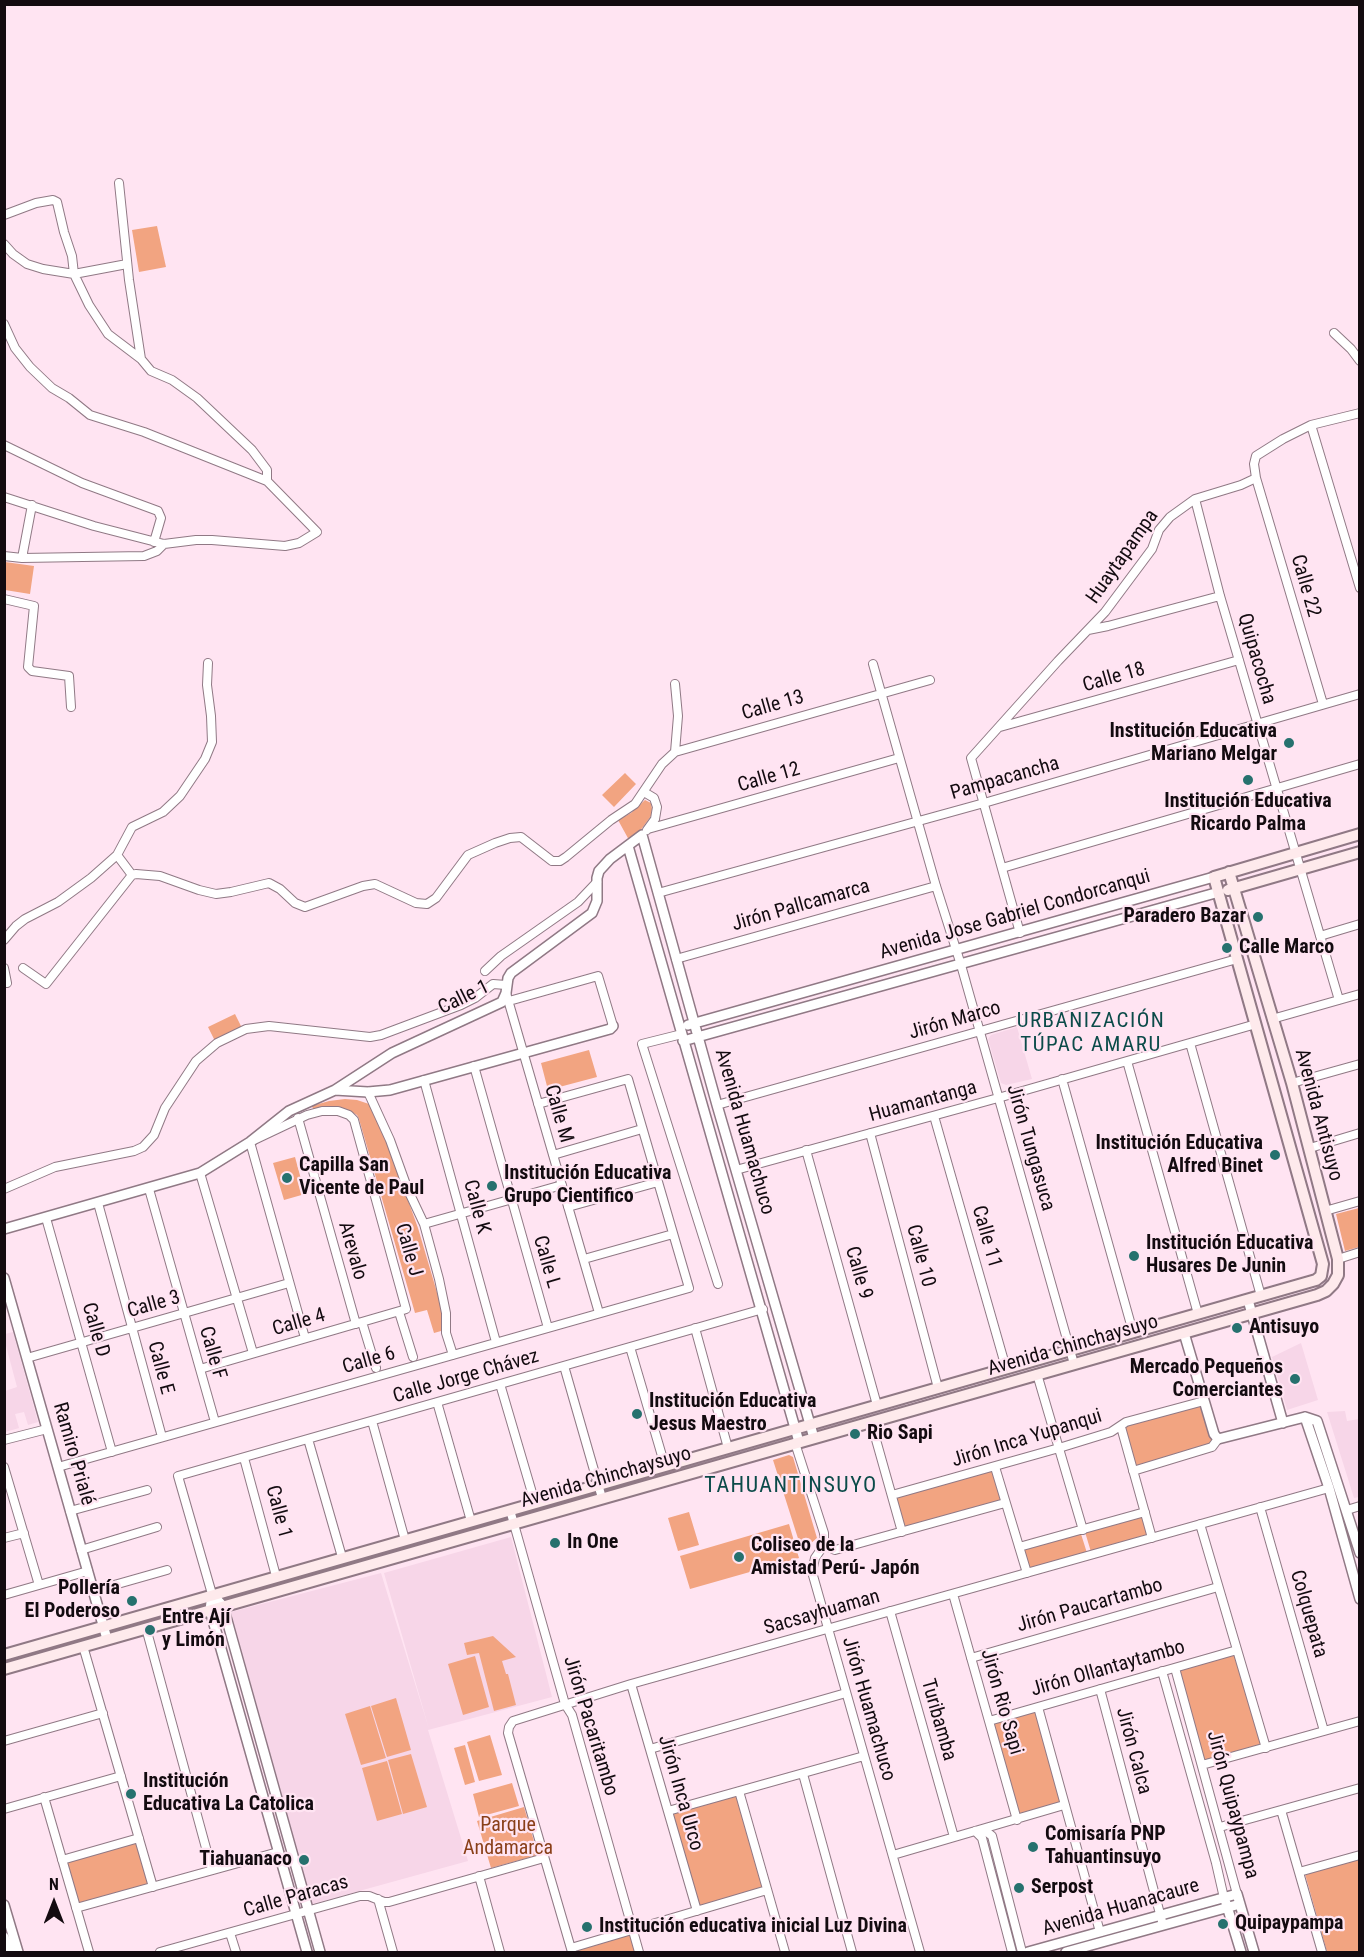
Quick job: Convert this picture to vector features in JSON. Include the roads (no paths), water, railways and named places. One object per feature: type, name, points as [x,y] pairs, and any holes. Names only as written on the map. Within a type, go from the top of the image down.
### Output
[{"type":"main road","name":"Avenida Jose Gabriel Condorcanqui","points":[[1215,877],[1359,834]]},
{"type":"main road","name":"Avenida Jose Gabriel Condorcanqui","points":[[1219,892],[1359,852]]},
{"type":"main road","name":"Avenida Antisuyo","points":[[1228,872],[1292,1083],[1338,1259],[1338,1275],[1334,1284],[1326,1291],[1252,1314]]},
{"type":"main road","name":"Avenida Antisuyo","points":[[1215,877],[1323,1264],[1323,1271],[1316,1280],[1248,1300]]},
{"type":"main road","name":"Avenida Chinchaysuyo","points":[[4,1655],[1248,1300]]},
{"type":"main road","name":"Avenida Chinchaysuyo","points":[[4,1669],[1252,1314]]},
{"type":"street","points":[[119,183],[141,359]]},
{"type":"street","points":[[4,215],[36,203],[53,200],[57,202],[63,232],[72,256],[74,274],[89,305],[108,333],[141,359],[152,371],[172,380],[197,398],[252,450],[267,470],[267,481]]},
{"type":"street","points":[[4,244],[27,264],[74,274],[128,264]]},
{"type":"street","points":[[4,324],[15,348],[30,367],[52,388],[90,415],[154,436],[267,481],[317,532],[299,543],[285,546],[212,540],[164,544],[94,526],[4,496]]},
{"type":"street","points":[[1334,333],[1359,361]]},
{"type":"street","points":[[1256,478],[1254,464],[1256,456],[1282,438],[1311,425],[1359,413]]},
{"type":"street","points":[[1311,425],[1359,588]]},
{"type":"street","points":[[4,445],[82,483],[158,511],[161,518],[154,542]]},
{"type":"street","name":"Huaytapampa","points":[[984,803],[971,759],[1105,612],[1152,549],[1159,530],[1170,517],[1195,499],[1256,478]]},
{"type":"street","name":"Calle 22","points":[[1256,478],[1323,704]]},
{"type":"street","name":"Quipacocha","points":[[1195,499],[1220,596],[1339,1000]]},
{"type":"street","points":[[22,558],[32,505]]},
{"type":"street","points":[[4,556],[22,558],[144,556],[158,551],[164,544]]},
{"type":"street","points":[[1088,630],[1220,596]]},
{"type":"street","points":[[4,599],[33,606],[28,667],[32,671],[69,676],[71,707]]},
{"type":"street","name":"Calle 18","points":[[998,727],[1239,660]]},
{"type":"street","points":[[4,940],[16,926],[68,896],[117,855],[132,827],[163,812],[180,796],[210,750],[213,733],[207,685],[208,663]]},
{"type":"street","name":"Jirón Tungasuca","points":[[873,664],[1074,1364]]},
{"type":"street","name":"Calle 13","points":[[675,752],[930,680]]},
{"type":"street","points":[[23,968],[46,984],[132,875],[160,876],[216,894],[269,883],[280,889],[295,903],[305,907],[363,886],[375,884],[416,903],[427,904],[436,898],[464,861],[478,849],[510,838],[521,837],[552,861],[560,861],[611,820],[630,809],[662,764],[675,752],[678,716],[675,684]]},
{"type":"street","name":"Pampacancha","points":[[658,893],[984,803],[1359,694]]},
{"type":"street","name":"Calle 12","points":[[645,832],[899,758]]},
{"type":"street","points":[[1002,868],[1359,764]]},
{"type":"street","points":[[644,792],[654,798],[657,807],[655,819],[645,832]]},
{"type":"street","points":[[984,803],[1020,933]]},
{"type":"street","name":"Calle 1","points":[[4,1229],[200,1173],[249,1142],[289,1112],[335,1090],[380,1059],[473,1014],[498,1005],[505,999],[508,978],[516,969],[592,913],[597,901],[599,872],[604,865],[645,832]]},
{"type":"street","name":"Avenida Huamachuco","points":[[645,832],[658,893],[694,1024],[814,1438]]},
{"type":"street","name":"Avenida Huamachuco","points":[[628,846],[763,1309],[796,1428],[797,1443]]},
{"type":"street","points":[[117,855],[132,875]]},
{"type":"street","name":"Avenida Jose Gabriel Condorcanqui","points":[[682,1034],[694,1024],[1215,877]]},
{"type":"street","points":[[485,971],[501,956],[578,902],[597,882]]},
{"type":"street","name":"Jirón Pallcamarca","points":[[676,959],[936,886]]},
{"type":"street","name":"Avenida Jose Gabriel Condorcanqui","points":[[682,1034],[698,1037],[1219,892]]},
{"type":"street","points":[[1320,936],[1359,924]]},
{"type":"street","name":"Jirón Marco","points":[[717,1105],[1237,959]]},
{"type":"street","points":[[4,968],[7,983]]},
{"type":"street","points":[[4,1189],[55,1167],[134,1151],[143,1147],[154,1135],[165,1108],[196,1061],[217,1043],[246,1029],[269,1026],[362,1037],[381,1035],[461,1005],[475,998],[493,984],[507,993],[598,976],[613,1026]]},
{"type":"street","name":"Calle M","points":[[507,993],[599,1313]]},
{"type":"street","points":[[1272,1019],[1359,994]]},
{"type":"street","name":"Huamantanga","points":[[736,1170],[1256,1024]]},
{"type":"street","name":"Calle 1","points":[[335,1090],[368,1092],[390,1090],[610,1029],[613,1026]]},
{"type":"street","points":[[682,1034],[642,1044],[718,1284]]},
{"type":"street","points":[[1190,1043],[1261,1296]]},
{"type":"street","points":[[1127,1061],[1198,1314]]},
{"type":"street","points":[[1292,1083],[1359,1064]]},
{"type":"street","name":"Calle L","points":[[474,1066],[548,1328]]},
{"type":"street","points":[[538,1104],[627,1079],[673,1234],[584,1259]]},
{"type":"street","points":[[1062,1079],[1133,1332]]},
{"type":"street","name":"Calle K","points":[[424,1080],[496,1342]]},
{"type":"street","points":[[368,1092],[424,1224],[439,1280],[446,1313],[446,1333],[453,1355]]},
{"type":"street","name":"Calle J","points":[[298,1118],[330,1111],[345,1113],[354,1120],[402,1310]]},
{"type":"street","name":"Calle 11","points":[[934,1116],[1006,1368]]},
{"type":"street","points":[[298,1118],[249,1142],[305,1338]]},
{"type":"street","name":"Arevalo","points":[[298,1118],[358,1323],[376,1368]]},
{"type":"street","points":[[553,1155],[642,1130]]},
{"type":"street","name":"Calle 10","points":[[870,1133],[938,1388]]},
{"type":"street","points":[[1310,1148],[1359,1133]]},
{"type":"street","name":"Calle 9","points":[[806,1150],[877,1405]]},
{"type":"street","points":[[200,1173],[253,1353]]},
{"type":"street","points":[[568,1207],[657,1182]]},
{"type":"street","points":[[424,1224],[562,1185]]},
{"type":"street","name":"Calle F","points":[[149,1189],[215,1422]]},
{"type":"street","points":[[1325,1210],[1359,1201]]},
{"type":"street","name":"Calle E","points":[[98,1203],[162,1437]]},
{"type":"street","name":"Calle D","points":[[46,1218],[112,1452]]},
{"type":"street","name":"Calle 6","points":[[58,1467],[689,1288],[673,1234]]},
{"type":"street","points":[[1338,1259],[1359,1252]]},
{"type":"street","name":"Ramiro Prialé","points":[[4,1278],[107,1639]]},
{"type":"street","name":"Calle 3","points":[[27,1358],[289,1283]]},
{"type":"street","points":[[1248,1300],[1283,1423]]},
{"type":"street","name":"Calle Jorge Chávez","points":[[212,1594],[178,1476],[763,1309]]},
{"type":"street","points":[[402,1310],[413,1357]]},
{"type":"street","name":"Calle 4","points":[[200,1369],[402,1310]]},
{"type":"street","points":[[695,1328],[729,1448]]},
{"type":"street","points":[[1184,1333],[1218,1439]]},
{"type":"street","points":[[630,1347],[665,1466]]},
{"type":"street","points":[[564,1366],[602,1498]]},
{"type":"street","points":[[1037,1374],[1083,1530]]},
{"type":"street","points":[[500,1384],[535,1503]]},
{"type":"street","name":"Jirón Inca Yupanqui","points":[[892,1495],[1059,1448],[1111,1432],[1126,1422],[1204,1401]]},
{"type":"street","points":[[437,1402],[471,1521]]},
{"type":"street","points":[[1305,1418],[1329,1488],[1359,1599]]},
{"type":"street","points":[[1133,1471],[1212,1447],[1218,1439],[1305,1418],[1314,1419],[1318,1423],[1359,1553]]},
{"type":"street","points":[[372,1421],[405,1540]]},
{"type":"street","points":[[871,1422],[902,1532]]},
{"type":"street","points":[[1120,1427],[1152,1538]]},
{"type":"street","points":[[4,1440],[47,1429]]},
{"type":"street","points":[[308,1439],[342,1557]]},
{"type":"street","points":[[797,1443],[824,1533],[824,1545],[835,1550],[1005,1503]]},
{"type":"street","name":"Calle 1","points":[[244,1458],[276,1576]]},
{"type":"street","points":[[4,1467],[8,1493],[24,1533],[39,1585]]},
{"type":"street","points":[[995,1467],[1027,1573]]},
{"type":"street","name":"Sacsayhuaman","points":[[544,1858],[508,1733],[513,1721],[631,1684],[1329,1488]]},
{"type":"street","points":[[70,1511],[147,1490]]},
{"type":"street","points":[[1347,1510],[1359,1506]]},
{"type":"street","name":"Colquepata","points":[[1260,1507],[1324,1731]]},
{"type":"street","name":"Jirón Pacaritambo","points":[[510,1510],[565,1704],[572,1714],[639,1953]]},
{"type":"street","points":[[1019,1547],[1145,1512]]},
{"type":"street","points":[[1200,1524],[1266,1748]]},
{"type":"street","points":[[81,1550],[158,1527]]},
{"type":"street","points":[[4,1538],[24,1533]]},
{"type":"street","name":"Jirón Huamachuco","points":[[824,1545],[815,1558],[812,1572],[920,1953]]},
{"type":"street","points":[[93,1591],[167,1570]]},
{"type":"street","points":[[4,1594],[87,1571]]},
{"type":"street","name":"Jirón Paucartambo","points":[[971,1658],[1218,1587]]},
{"type":"street","points":[[212,1594],[223,1606],[320,1953]]},
{"type":"street","points":[[212,1594],[210,1610],[307,1953]]},
{"type":"street","name":"Jirón Rio Sapi","points":[[953,1594],[1017,1820]]},
{"type":"street","name":"Turibamba","points":[[891,1611],[954,1837]]},
{"type":"street","points":[[146,1628],[213,1870]]},
{"type":"street","points":[[83,1646],[153,1887]]},
{"type":"street","name":"Jirón Ollantaytambo","points":[[989,1721],[1237,1650]]},
{"type":"street","name":"Jirón Quipaypampa","points":[[1175,1668],[1254,1953]]},
{"type":"street","name":"Avenida Huanacaure","points":[[1162,1671],[1225,1902]]},
{"type":"street","name":"Jirón Inca Urco","points":[[631,1684],[697,1911]]},
{"type":"street","name":"Jirón Calca","points":[[1100,1689],[1163,1925]]},
{"type":"street","points":[[650,1749],[846,1694]]},
{"type":"street","name":"Jirón Rio Sapi","points":[[1038,1707],[1100,1932]]},
{"type":"street","points":[[4,1741],[102,1713]]},
{"type":"street","points":[[1202,1765],[1359,1721]]},
{"type":"street","points":[[668,1811],[864,1756]]},
{"type":"street","points":[[803,1773],[852,1953]]},
{"type":"street","points":[[4,1809],[121,1776]]},
{"type":"street","points":[[1220,1827],[1359,1788]]},
{"type":"street","points":[[739,1791],[785,1952]]},
{"type":"street","points":[[44,1797],[89,1953]]},
{"type":"street","points":[[893,1855],[1064,1805]]},
{"type":"street","points":[[1281,1810],[1322,1953]]},
{"type":"street","points":[[984,1829],[992,1836],[1022,1953]]},
{"type":"street","points":[[975,1832],[982,1838],[1012,1953]]},
{"type":"street","points":[[62,1860],[139,1838]]},
{"type":"street","points":[[76,1908],[278,1852]]},
{"type":"street","points":[[1299,1872],[1359,1855]]},
{"type":"street","points":[[544,1858],[571,1950],[767,1890]]},
{"type":"street","name":"Calle Paracas","points":[[160,1953],[360,1896],[369,1896],[389,1902],[544,1858]]},
{"type":"street","points":[[479,1876],[500,1953]]},
{"type":"street","points":[[378,1899],[393,1953]]},
{"type":"street","name":"Avenida Huanacaure","points":[[1028,1953],[1160,1915],[1239,1899]]},
{"type":"street","name":"Jirón Quipaypampa","points":[[1225,1902],[1241,1953]]},
{"type":"street","name":"Avenida Huanacaure","points":[[1066,1953],[1163,1925],[1225,1902]]},
{"type":"street","points":[[4,1905],[18,1953]]},
{"type":"street","points":[[230,1933],[236,1953]]},
{"type":"street","points":[[4,1937],[9,1953]]},
{"type":"place","name":"Institución Educativa Mariano Melgar","points":[[1289,743]]},
{"type":"place","name":"Institución Educativa Ricardo Palma","points":[[1248,780]]},
{"type":"place","name":"Paradero Bazar","points":[[1258,917]]},
{"type":"place","name":"Calle Marco","points":[[1227,948]]},
{"type":"place","name":"Institución Educativa Alfred Binet","points":[[1275,1155]]},
{"type":"place","name":"Capilla San Vicente de Paul","points":[[287,1178]]},
{"type":"place","name":"Institución Educativa Grupo Cientifico","points":[[492,1186]]},
{"type":"place","name":"Institución Educativa Husares De Junin","points":[[1134,1256]]},
{"type":"place","name":"Antisuyo","points":[[1237,1328]]},
{"type":"place","name":"Mercado Pequeños Comerciantes","points":[[1295,1379]]},
{"type":"place","name":"Institución Educativa Jesus Maestro","points":[[637,1414]]},
{"type":"place","name":"Rio Sapi","points":[[855,1434]]},
{"type":"place","name":"In One","points":[[555,1543]]},
{"type":"place","name":"Coliseo de la Amistad Perú- Japón","points":[[739,1557]]},
{"type":"place","name":"Pollería El Poderoso","points":[[132,1601]]},
{"type":"place","name":"Entre Ají y Limón","points":[[150,1630]]},
{"type":"place","name":"Institución Educativa La Catolica","points":[[131,1794]]},
{"type":"place","name":"Comisaría PNP Tahuantinsuyo","points":[[1033,1847]]},
{"type":"place","name":"Tiahuanaco","points":[[304,1860]]},
{"type":"place","name":"Serpost","points":[[1019,1888]]},
{"type":"place","name":"Quipaypampa","points":[[1223,1924]]},
{"type":"place","name":"Institución educativa inicial Luz Divina","points":[[587,1927]]},
{"type":"district","name":"URBANIZACIÓN TÚPAC AMARU","points":[[1091,1034]]},
{"type":"district","name":"TAHUANTINSUYO","points":[[791,1486]]},
{"type":"park label","name":"Parque Andamarca","points":[[508,1838]]}]
